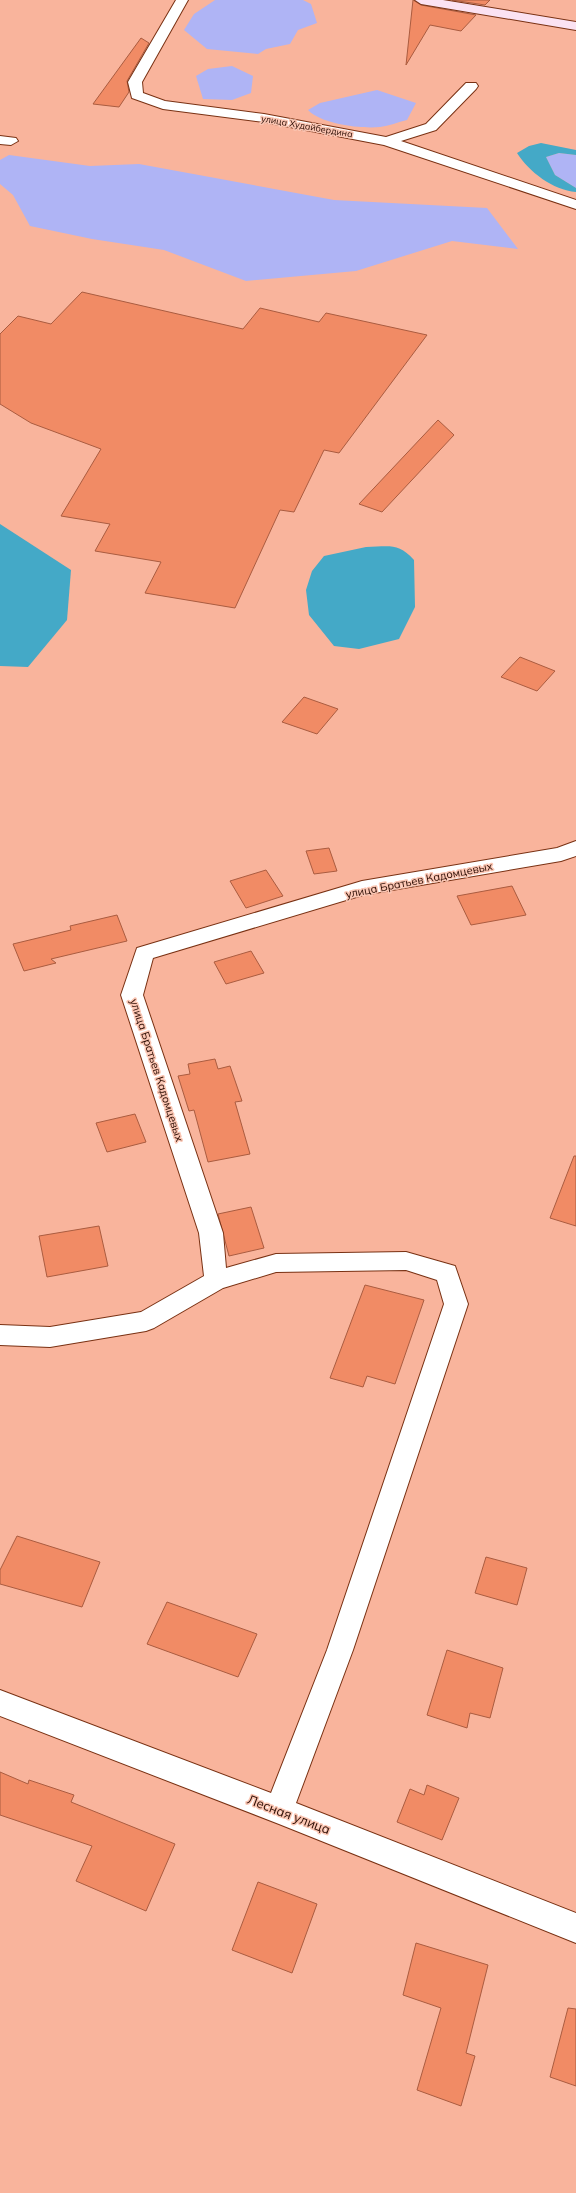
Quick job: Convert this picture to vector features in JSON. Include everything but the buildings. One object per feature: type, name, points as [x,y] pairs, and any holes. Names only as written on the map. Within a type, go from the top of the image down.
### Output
[{"type":"main road","points":[[421,0],[576,26]]},
{"type":"street","name":"улица Худайбердина","points":[[182,0],[136,82],[137,95],[163,105],[264,118],[387,141],[576,205]]},
{"type":"street","points":[[387,141],[431,127],[471,86]]},
{"type":"street","name":"улица Братьев Кадомцевых","points":[[216,1281],[211,1233],[132,995],[144,952],[362,888],[561,854],[576,848]]},
{"type":"street","points":[[0,1335],[50,1337],[146,1321],[216,1281],[276,1263],[406,1261],[447,1273],[456,1304],[340,1650],[279,1810]]},
{"type":"street","name":"Лесная улица","points":[[0,1703],[279,1810],[576,1928]]},
{"type":"shaded area","points":[[215,0],[303,0],[311,4],[317,23],[298,30],[290,44],[266,49],[258,54],[207,49],[184,30],[194,14]]},
{"type":"shaded area","points":[[232,66],[253,76],[251,93],[232,100],[203,99],[196,76],[208,69]]},
{"type":"shaded area","points":[[377,90],[416,103],[407,120],[380,127],[352,126],[322,119],[308,110],[320,103]]},
{"type":"shaded area","points":[[541,143],[576,150],[576,155],[559,153],[546,157],[555,175],[576,188],[576,192],[559,188],[542,179],[528,167],[517,153],[529,146]]},
{"type":"shaded area","points":[[559,153],[576,155],[576,188],[555,175],[546,157]]},
{"type":"shaded area","points":[[9,155],[90,166],[139,164],[334,200],[487,208],[518,249],[452,241],[356,271],[246,281],[164,250],[92,239],[30,226],[13,195],[0,184],[0,160]]},
{"type":"shaded area","points":[[0,524],[71,570],[67,620],[28,667],[0,666]]},
{"type":"shaded area","points":[[387,546],[398,548],[403,550],[414,560],[415,607],[399,639],[359,649],[334,646],[309,615],[306,590],[312,571],[324,556],[366,547]]}]
